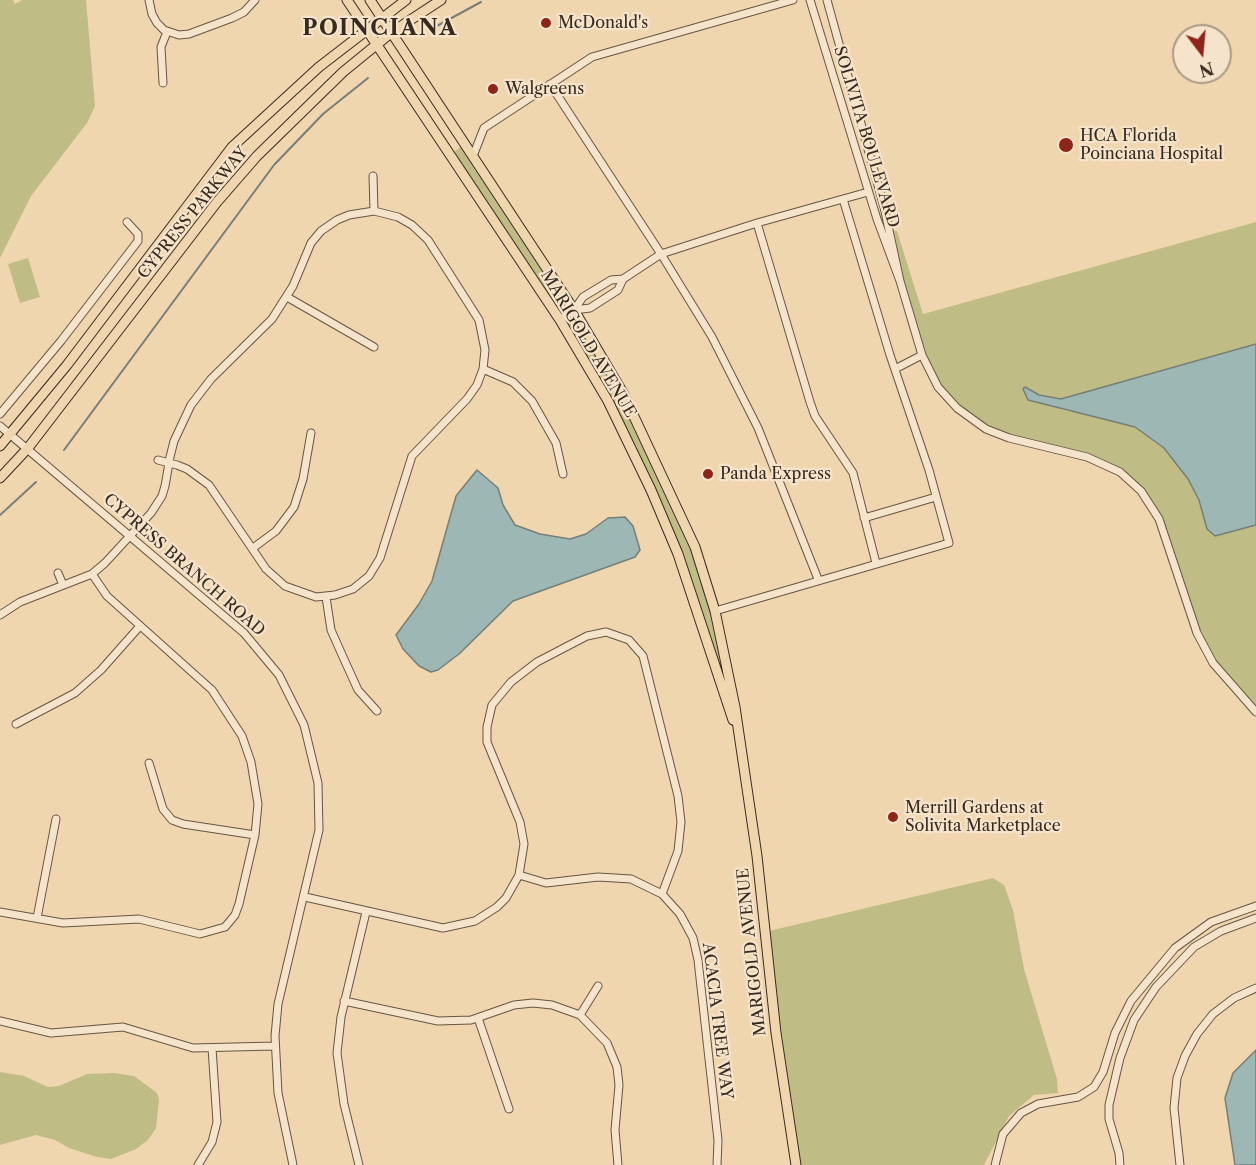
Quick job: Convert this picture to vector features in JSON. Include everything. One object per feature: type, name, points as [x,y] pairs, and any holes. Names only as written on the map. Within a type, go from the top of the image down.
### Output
[{"type":"main road","name":"MARIGOLD AVENUE","points":[[347,0],[560,320],[608,401],[651,490],[694,599],[738,736]]},
{"type":"main road","name":"MARIGOLD AVENUE","points":[[370,0],[574,310],[623,393],[667,482],[695,547],[715,611],[730,675],[758,856],[776,1033],[796,1165]]},
{"type":"main road","name":"CYPRESS PARKWAY","points":[[0,446],[67,365],[232,147],[319,67],[406,0]]},
{"type":"main road","name":"CYPRESS PARKWAY","points":[[0,478],[28,448],[217,202],[300,111],[377,43],[441,0]]},
{"type":"street","points":[[149,0],[154,19],[167,32],[184,35],[211,27],[244,12],[255,0]]},
{"type":"street","points":[[473,156],[484,128],[592,57],[793,0]]},
{"type":"street","name":"SOLIVITA BOULEVARD","points":[[810,0],[868,192],[900,281],[922,355],[938,387],[957,408],[986,429],[1010,438],[1088,457],[1120,472],[1141,491],[1159,519],[1197,633],[1214,663],[1256,712]]},
{"type":"street","name":"SOLIVITA BOULEVARD","points":[[827,0],[886,214],[900,281]]},
{"type":"street","points":[[163,83],[161,47],[167,32]]},
{"type":"street","points":[[550,84],[661,254],[712,337],[758,428],[818,579]]},
{"type":"street","points":[[373,176],[374,211]]},
{"type":"street","points":[[560,320],[574,310],[583,297],[611,280],[622,279],[661,254],[757,223],[868,192]]},
{"type":"street","points":[[715,611],[818,579],[949,543],[843,199]]},
{"type":"street","points":[[0,615],[20,602],[92,574],[131,535],[162,496],[169,463],[182,421],[197,396],[264,329],[287,297],[306,252],[321,231],[343,217],[374,211],[405,220],[428,240],[479,320],[485,340],[483,369],[477,385],[467,399],[412,456],[384,547],[375,567],[353,588],[326,597],[305,594],[285,586],[272,575],[209,485],[187,469],[169,463],[158,460]]},
{"type":"street","points":[[0,414],[61,341],[138,241],[138,234],[127,222]]},
{"type":"street","points":[[757,223],[810,402],[815,416],[853,472],[876,564]]},
{"type":"street","points":[[574,310],[590,308],[618,290],[622,279]]},
{"type":"street","points":[[287,297],[374,347]]},
{"type":"street","points":[[895,369],[922,355]]},
{"type":"street","points":[[483,369],[513,382],[532,401],[556,443],[563,474]]},
{"type":"street","name":"CYPRESS BRANCH ROAD","points":[[0,426],[131,535],[255,645],[279,675],[301,717],[313,753],[320,807],[316,848],[278,1004],[274,1046],[278,1093],[293,1165]]},
{"type":"street","points":[[253,548],[276,531],[294,507],[303,478],[311,433]]},
{"type":"street","points":[[864,518],[936,497]]},
{"type":"street","points":[[58,573],[63,585]]},
{"type":"street","points":[[0,912],[70,923],[139,919],[200,934],[220,930],[229,923],[237,910],[255,835],[258,804],[249,753],[238,727],[212,690],[107,596],[92,574]]},
{"type":"street","points":[[326,597],[331,630],[360,693],[376,711]]},
{"type":"street","points":[[16,724],[75,693],[101,670],[140,626]]},
{"type":"street","points":[[304,897],[434,928],[459,927],[475,921],[497,907],[519,875],[524,851],[522,830],[489,751],[487,727],[490,711],[502,692],[537,662],[587,636],[612,633],[629,640],[644,656],[678,796],[679,844],[675,864],[662,894]]},
{"type":"street","points":[[149,763],[164,809],[172,820],[183,824],[255,835]]},
{"type":"street","points":[[37,918],[56,819]]},
{"type":"street","name":"ACACIA TREE WAY","points":[[519,875],[546,884],[598,877],[619,877],[641,882],[662,894],[680,914],[693,938],[698,960],[718,1140],[717,1165]]},
{"type":"street","points":[[995,1165],[1003,1134],[1021,1113],[1038,1104],[1072,1099],[1094,1087],[1103,1072],[1115,1033],[1131,1001],[1175,948],[1211,922],[1256,906]]},
{"type":"street","points":[[359,1165],[350,1134],[338,1066],[338,1030],[366,912]]},
{"type":"street","points":[[1120,1165],[1119,1153],[1109,1119],[1109,1105],[1120,1058],[1134,1020],[1156,987],[1194,947],[1221,931],[1256,918]]},
{"type":"street","points":[[580,1015],[598,986]]},
{"type":"street","points":[[1180,1165],[1174,1108],[1177,1078],[1185,1056],[1197,1034],[1213,1014],[1233,999],[1256,988]]},
{"type":"street","points":[[344,1001],[426,1020],[448,1022],[478,1018],[514,1005],[533,1003],[552,1005],[580,1015],[607,1043],[616,1067],[619,1085],[615,1130],[618,1165]]},
{"type":"street","points":[[478,1018],[509,1109]]},
{"type":"street","points":[[0,1021],[51,1033],[123,1027],[186,1047],[274,1046]]},
{"type":"street","points":[[198,1165],[209,1149],[217,1122],[212,1048]]},
{"type":"shaded area","points":[[0,0],[13,0],[15,4],[22,0],[86,0],[95,106],[87,123],[31,196],[0,258]]},
{"type":"shaded area","points":[[462,146],[568,309],[561,314],[454,152]]},
{"type":"shaded area","points":[[1256,222],[1256,344],[1061,399],[1039,395],[1025,387],[1023,389],[1063,410],[1102,417],[1135,427],[1164,448],[1188,479],[1199,500],[1207,529],[1215,536],[1256,525],[1256,708],[1216,660],[1201,632],[1162,518],[1143,488],[1121,468],[1089,453],[1010,434],[987,425],[959,405],[941,384],[926,353],[904,280],[894,231],[897,231],[923,314]]},
{"type":"shaded area","points":[[28,258],[40,297],[20,303],[8,264]]},
{"type":"shaded area","points":[[573,316],[619,395],[692,548],[711,612],[730,698],[681,553],[565,321]]},
{"type":"shaded area","points":[[993,878],[1004,885],[1013,910],[1024,969],[1057,1079],[1058,1093],[1034,1095],[1009,1116],[984,1165],[799,1165],[779,1033],[769,931]]},
{"type":"shaded area","points":[[0,1072],[24,1076],[48,1087],[59,1086],[87,1074],[114,1073],[134,1076],[157,1093],[159,1100],[156,1128],[148,1140],[136,1149],[111,1159],[97,1157],[36,1135],[0,1145]]},
{"type":"water","points":[[1256,344],[1256,525],[1215,536],[1207,529],[1199,500],[1188,479],[1164,448],[1135,427],[1028,400],[1023,389],[1025,387],[1039,395],[1061,399]]},
{"type":"water","points":[[477,470],[498,488],[503,505],[515,525],[540,534],[570,539],[586,534],[608,518],[625,517],[633,526],[640,550],[635,557],[513,601],[459,654],[438,670],[431,672],[419,666],[403,649],[396,635],[419,604],[432,581],[456,496]]},
{"type":"water","points":[[1256,1050],[1256,1165],[1235,1165],[1225,1098],[1233,1073]]},
{"type":"waterway","points":[[435,27],[481,2]]},
{"type":"waterway","points":[[64,450],[274,165],[323,114],[368,78]]},
{"type":"waterway","points":[[0,515],[36,482]]},
{"type":"place","name":"McDonald's","points":[[546,23]]},
{"type":"place","name":"Walgreens","points":[[493,89]]},
{"type":"place","name":"HCA Florida Poinciana Hospital","points":[[1066,145]]},
{"type":"place","name":"Panda Express","points":[[708,474]]},
{"type":"place","name":"Merrill Gardens at Solivita Marketplace","points":[[893,817]]},
{"type":"district","name":"POINCIANA","points":[[380,29]]}]
